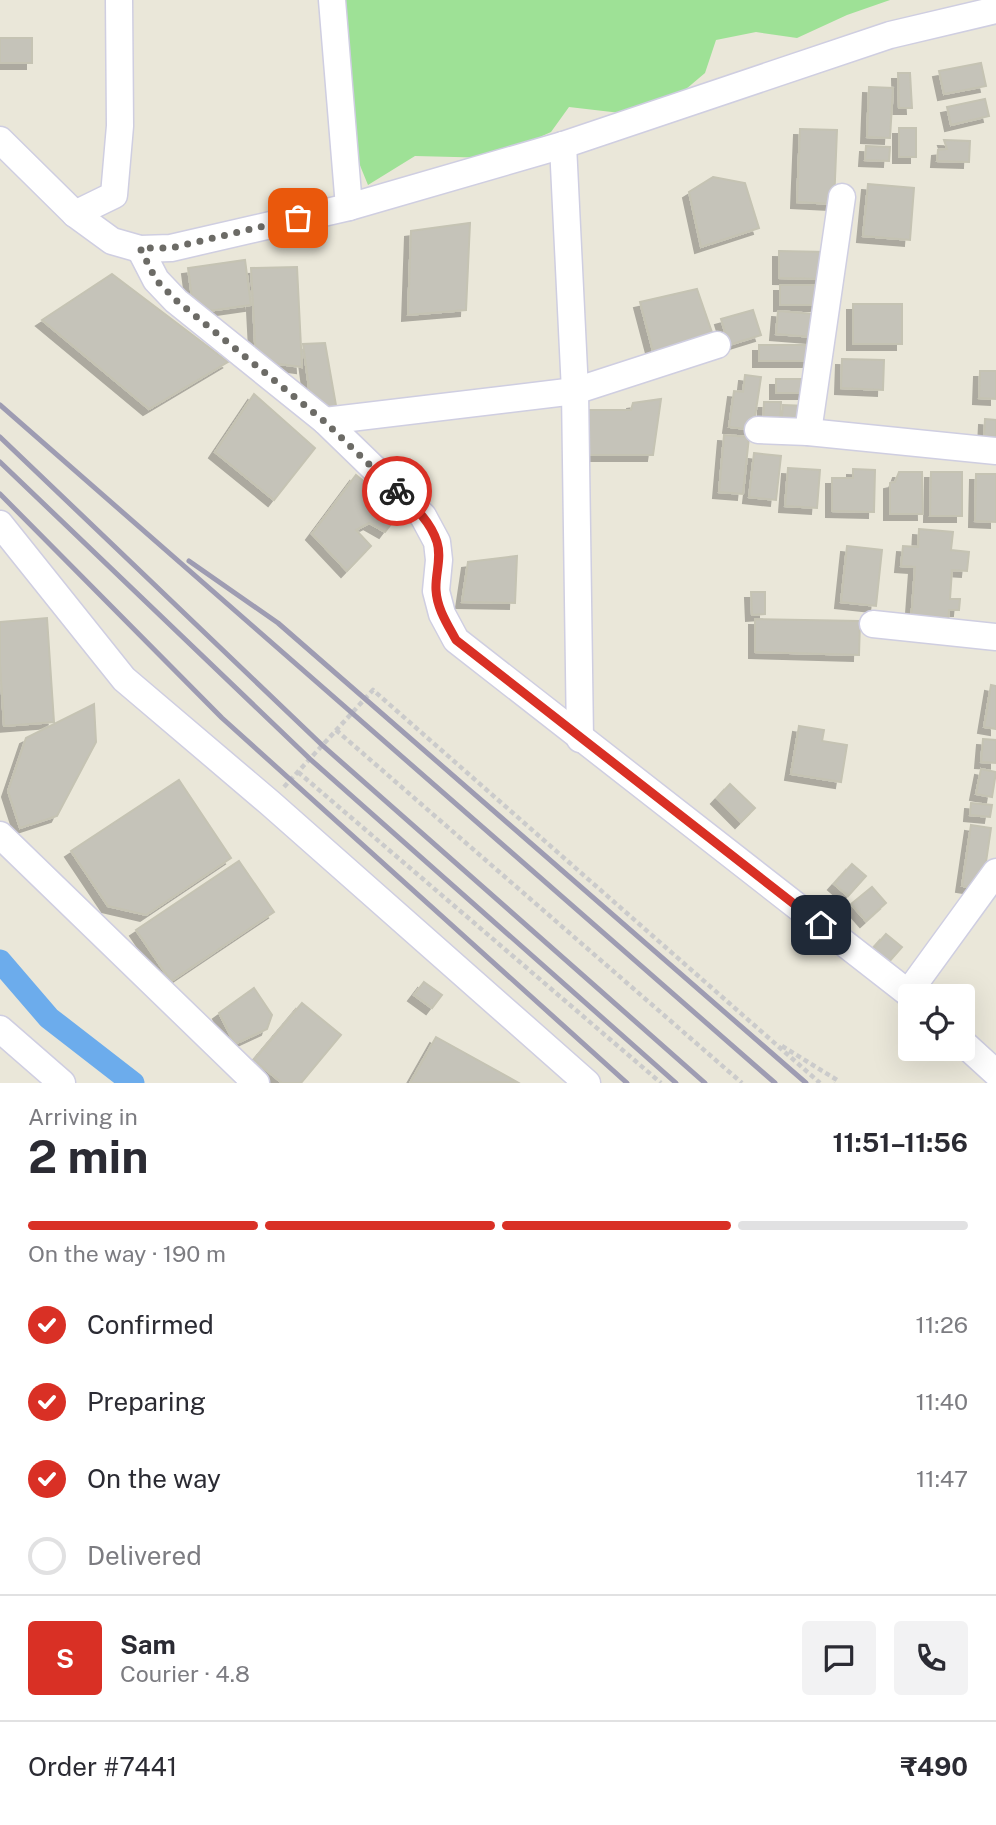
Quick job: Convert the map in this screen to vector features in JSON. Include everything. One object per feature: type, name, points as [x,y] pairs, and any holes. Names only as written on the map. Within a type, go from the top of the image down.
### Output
[{"type":"street","points":[[75,214],[114,195],[120,126],[119,0]]},
{"type":"street","points":[[332,0],[349,206]]},
{"type":"street","points":[[0,140],[75,214],[112,241],[140,248],[171,248],[349,206],[563,145],[890,35],[996,10]]},
{"type":"street","points":[[563,145],[575,391],[580,739]]},
{"type":"street","points":[[808,432],[842,197]]},
{"type":"street","points":[[140,248],[156,280],[177,301],[324,421],[424,516],[437,542],[439,560],[436,591],[442,614],[456,640],[898,985]]},
{"type":"street","points":[[324,421],[575,391],[717,345]]},
{"type":"street","points":[[758,430],[808,432],[996,452]]},
{"type":"street","points":[[0,524],[124,679],[270,803],[587,1083]]},
{"type":"street","points":[[873,624],[996,637]]},
{"type":"street","points":[[0,835],[256,1083]]},
{"type":"street","points":[[917,984],[996,872]]},
{"type":"street","points":[[0,1029],[62,1083]]},
{"type":"street","points":[[975,1054],[996,1073]]},
{"type":"path","points":[[270,803],[373,690],[820,1083]]},
{"type":"path","points":[[336,730],[742,1083]]},
{"type":"path","points":[[298,772],[661,1083]]},
{"type":"path","points":[[771,1040],[836,1082]]},
{"type":"green space","points":[[339,0],[890,0],[847,15],[797,38],[756,32],[716,40],[705,73],[666,106],[629,114],[569,107],[551,132],[494,158],[415,156],[368,185],[359,163]]},
{"type":"building","points":[[0,38],[32,38],[32,63],[0,63]]},
{"type":"building","points":[[981,63],[986,86],[944,94],[939,71]]},
{"type":"building","points":[[898,73],[910,73],[912,108],[899,108]]},
{"type":"building","points":[[869,87],[893,88],[890,138],[867,137]]},
{"type":"building","points":[[985,99],[989,116],[951,125],[947,107]]},
{"type":"building","points":[[899,128],[916,128],[916,157],[899,157]]},
{"type":"building","points":[[800,129],[837,130],[834,204],[797,202]]},
{"type":"building","points":[[944,140],[970,141],[969,162],[937,161],[938,150],[947,149]]},
{"type":"building","points":[[866,146],[890,147],[889,161],[865,160]]},
{"type":"building","points":[[713,177],[745,183],[759,228],[701,247],[689,192]]},
{"type":"building","points":[[868,184],[914,188],[910,240],[863,236]]},
{"type":"building","points":[[470,223],[466,310],[408,315],[411,231]]},
{"type":"building","points":[[779,251],[828,252],[827,279],[779,278]]},
{"type":"building","points":[[245,260],[251,305],[194,313],[188,268]]},
{"type":"building","points":[[297,267],[302,367],[256,361],[251,268]]},
{"type":"building","points":[[112,274],[228,362],[149,409],[42,320]]},
{"type":"building","points":[[780,285],[821,285],[821,305],[780,305]]},
{"type":"building","points":[[697,289],[714,338],[654,355],[640,302]]},
{"type":"building","points":[[853,304],[902,304],[902,344],[853,344]]},
{"type":"building","points":[[753,310],[761,335],[729,345],[721,319]]},
{"type":"building","points":[[778,311],[814,314],[812,337],[776,334]]},
{"type":"building","points":[[325,343],[337,411],[311,403],[303,344]]},
{"type":"building","points":[[759,345],[813,345],[814,361],[759,361]]},
{"type":"building","points":[[842,359],[884,360],[883,390],[841,388]]},
{"type":"building","points":[[980,371],[996,371],[996,399],[979,398]]},
{"type":"building","points":[[745,375],[761,377],[753,430],[729,427],[734,391],[743,392]]},
{"type":"building","points":[[776,379],[807,379],[807,393],[776,393]]},
{"type":"building","points":[[254,394],[315,448],[274,500],[215,452]]},
{"type":"building","points":[[661,399],[653,455],[589,455],[588,410],[631,410],[633,403]]},
{"type":"building","points":[[764,402],[781,402],[780,424],[763,424]]},
{"type":"building","points":[[783,405],[807,406],[806,427],[781,426]]},
{"type":"building","points":[[985,419],[996,420],[996,441],[984,440]]},
{"type":"building","points":[[724,435],[749,437],[743,494],[719,492]]},
{"type":"building","points":[[754,453],[781,456],[776,500],[749,497]]},
{"type":"building","points":[[788,468],[820,470],[817,508],[785,506]]},
{"type":"building","points":[[853,469],[875,470],[874,512],[832,511],[832,478],[853,478]]},
{"type":"building","points":[[899,472],[922,472],[923,514],[890,514],[890,483],[895,482]]},
{"type":"building","points":[[931,472],[962,472],[962,516],[930,516]]},
{"type":"building","points":[[976,474],[996,474],[996,522],[975,521]]},
{"type":"building","points":[[356,475],[401,511],[385,532],[369,523],[356,530],[371,546],[347,571],[312,534]]},
{"type":"building","points":[[919,529],[953,532],[951,550],[969,552],[967,571],[952,570],[950,599],[960,599],[959,610],[949,610],[948,623],[911,621],[915,567],[901,566],[903,546],[918,547]]},
{"type":"building","points":[[847,546],[882,550],[876,606],[841,602]]},
{"type":"building","points":[[517,556],[515,603],[462,602],[468,562]]},
{"type":"building","points":[[751,592],[765,592],[765,614],[752,615]]},
{"type":"building","points":[[47,618],[54,722],[4,726],[0,622]]},
{"type":"building","points":[[755,619],[860,621],[859,655],[755,652]]},
{"type":"building","points":[[991,685],[996,686],[996,729],[984,727]]},
{"type":"building","points":[[94,704],[96,742],[57,816],[20,828],[8,791],[26,738]]},
{"type":"building","points":[[799,726],[824,730],[822,741],[847,745],[841,782],[791,774]]},
{"type":"building","points":[[983,739],[996,740],[996,763],[981,762]]},
{"type":"building","points":[[981,769],[996,772],[992,797],[976,794]]},
{"type":"building","points":[[179,780],[231,858],[146,915],[108,906],[71,851]]},
{"type":"building","points":[[730,784],[755,808],[741,822],[717,798]]},
{"type":"building","points":[[971,803],[992,805],[990,817],[970,815]]},
{"type":"building","points":[[971,825],[991,828],[982,889],[962,886]]},
{"type":"building","points":[[239,861],[274,912],[171,981],[136,930]]},
{"type":"building","points":[[852,864],[866,876],[848,896],[834,884]]},
{"type":"building","points":[[872,887],[886,903],[866,921],[851,904]]},
{"type":"building","points":[[886,934],[902,947],[887,964],[871,951]]},
{"type":"building","points":[[424,982],[442,995],[432,1008],[414,995]]},
{"type":"building","points":[[254,988],[272,1015],[267,1029],[235,1044],[219,1013]]},
{"type":"building","points":[[302,1003],[341,1035],[301,1083],[282,1083],[254,1060]]},
{"type":"building","points":[[436,1037],[517,1082],[410,1083]]},
{"type":"waterway","points":[[0,961],[49,1018],[133,1083]]},
{"type":"railway","points":[[0,405],[775,1083]]},
{"type":"railway","points":[[0,437],[322,745],[705,1083]]},
{"type":"railway","points":[[0,462],[310,759],[676,1083]]},
{"type":"railway","points":[[0,494],[222,718],[627,1083]]},
{"type":"railway","points":[[189,561],[278,623],[806,1083]]},
{"type":"way so far","points":[[298,218],[171,248],[140,248],[156,280],[177,301],[324,421],[397,491]]},
{"type":"route","points":[[397,491],[424,516],[437,542],[439,560],[436,591],[442,614],[456,640],[821,925]]}]
